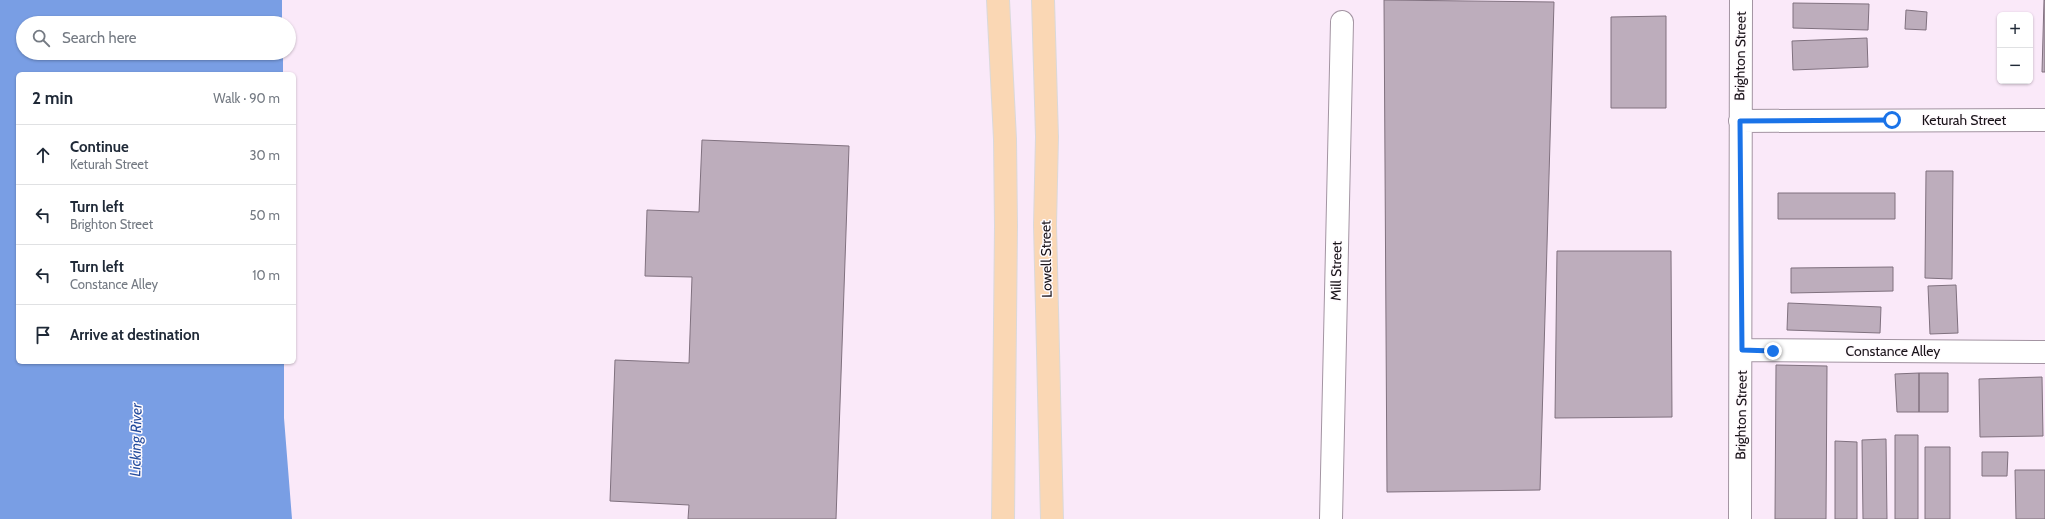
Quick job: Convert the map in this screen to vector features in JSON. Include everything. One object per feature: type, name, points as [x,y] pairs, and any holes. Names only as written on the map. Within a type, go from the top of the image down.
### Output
[{"type":"main road","points":[[998,0],[1005,139],[1006,226],[1003,519]]},
{"type":"main road","name":"Lowell Street","points":[[1043,0],[1047,137],[1045,225],[1052,519]]},
{"type":"street","name":"Brighton Street","points":[[1740,519],[1742,350],[1740,121],[1741,0]]},
{"type":"street","name":"Mill Street","points":[[1331,519],[1342,22]]},
{"type":"street","name":"Keturah Street","points":[[1740,121],[2045,120]]},
{"type":"street","name":"Constance Alley","points":[[1742,350],[2045,352]]},
{"type":"water","name":"Licking River","points":[[0,0],[282,0],[282,16],[16,16],[16,60],[283,60],[283,72],[16,72],[16,364],[284,364],[284,418],[292,519],[0,519]]},
{"type":"building","points":[[1384,0],[1554,2],[1540,490],[1387,492]]},
{"type":"building","points":[[2044,0],[2045,72],[2042,72]]},
{"type":"building","points":[[1793,3],[1869,4],[1868,30],[1793,28]]},
{"type":"building","points":[[1906,10],[1927,12],[1926,30],[1905,29]]},
{"type":"building","points":[[1666,16],[1666,108],[1611,108],[1611,17]]},
{"type":"building","points":[[1867,38],[1868,67],[1793,70],[1792,41]]},
{"type":"building","points":[[702,140],[849,146],[836,519],[688,519],[689,505],[610,501],[615,360],[689,363],[692,277],[645,276],[647,210],[699,212]]},
{"type":"building","points":[[1926,171],[1953,171],[1952,279],[1925,278]]},
{"type":"building","points":[[1778,193],[1895,193],[1895,219],[1778,219]]},
{"type":"building","points":[[1557,251],[1671,251],[1672,417],[1555,418]]},
{"type":"building","points":[[1893,267],[1893,291],[1791,293],[1791,268]]},
{"type":"building","points":[[1956,285],[1958,333],[1930,334],[1928,286]]},
{"type":"building","points":[[1788,303],[1881,307],[1880,333],[1787,330]]},
{"type":"building","points":[[1776,365],[1827,366],[1826,519],[1775,519]]},
{"type":"building","points":[[1919,373],[1948,373],[1948,412],[1919,412]]},
{"type":"building","points":[[1919,373],[1919,412],[1897,412],[1895,374]]},
{"type":"building","points":[[2042,377],[2043,436],[1980,437],[1979,379]]},
{"type":"building","points":[[1895,435],[1918,435],[1918,519],[1895,519]]},
{"type":"building","points":[[1886,439],[1887,519],[1863,519],[1862,440]]},
{"type":"building","points":[[1835,441],[1857,442],[1857,519],[1835,519]]},
{"type":"building","points":[[1925,447],[1950,447],[1950,519],[1925,519]]},
{"type":"building","points":[[1982,452],[2008,452],[2007,476],[1982,476]]},
{"type":"building","points":[[2015,470],[2045,470],[2045,519],[2016,519]]},
{"type":"route","points":[[1773,351],[1742,350],[1740,121],[1892,120]]}]
